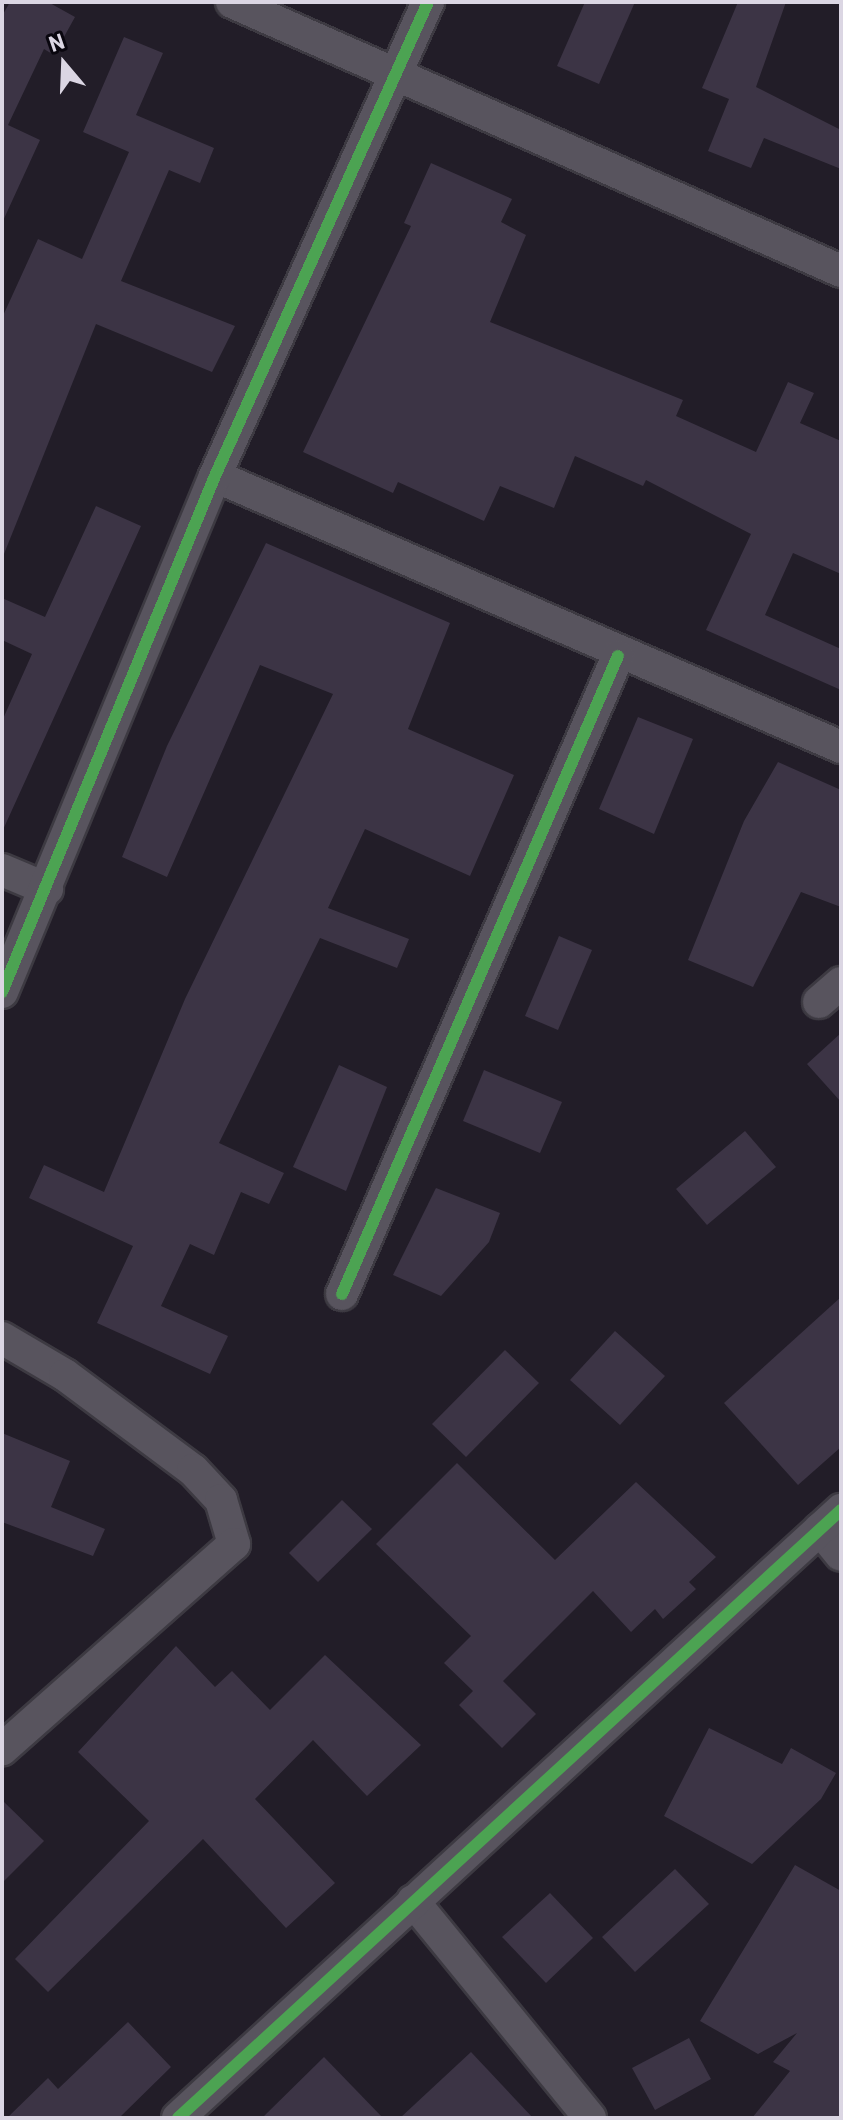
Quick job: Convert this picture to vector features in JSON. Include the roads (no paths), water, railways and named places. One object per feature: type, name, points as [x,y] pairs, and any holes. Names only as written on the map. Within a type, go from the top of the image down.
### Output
[{"type":"street","points":[[232,2],[398,72],[841,271]]},
{"type":"street","points":[[2,992],[215,476],[428,2]]},
{"type":"street","points":[[215,476],[618,656],[841,747]]},
{"type":"street","points":[[342,1294],[618,656]]},
{"type":"street","points":[[2,870],[47,889]]},
{"type":"street","points":[[2,1338],[65,1375],[193,1470],[221,1500],[234,1544],[2,1749]]},
{"type":"street","points":[[178,2118],[831,1519],[841,1555]]},
{"type":"street","points":[[413,1901],[590,2118]]}]
